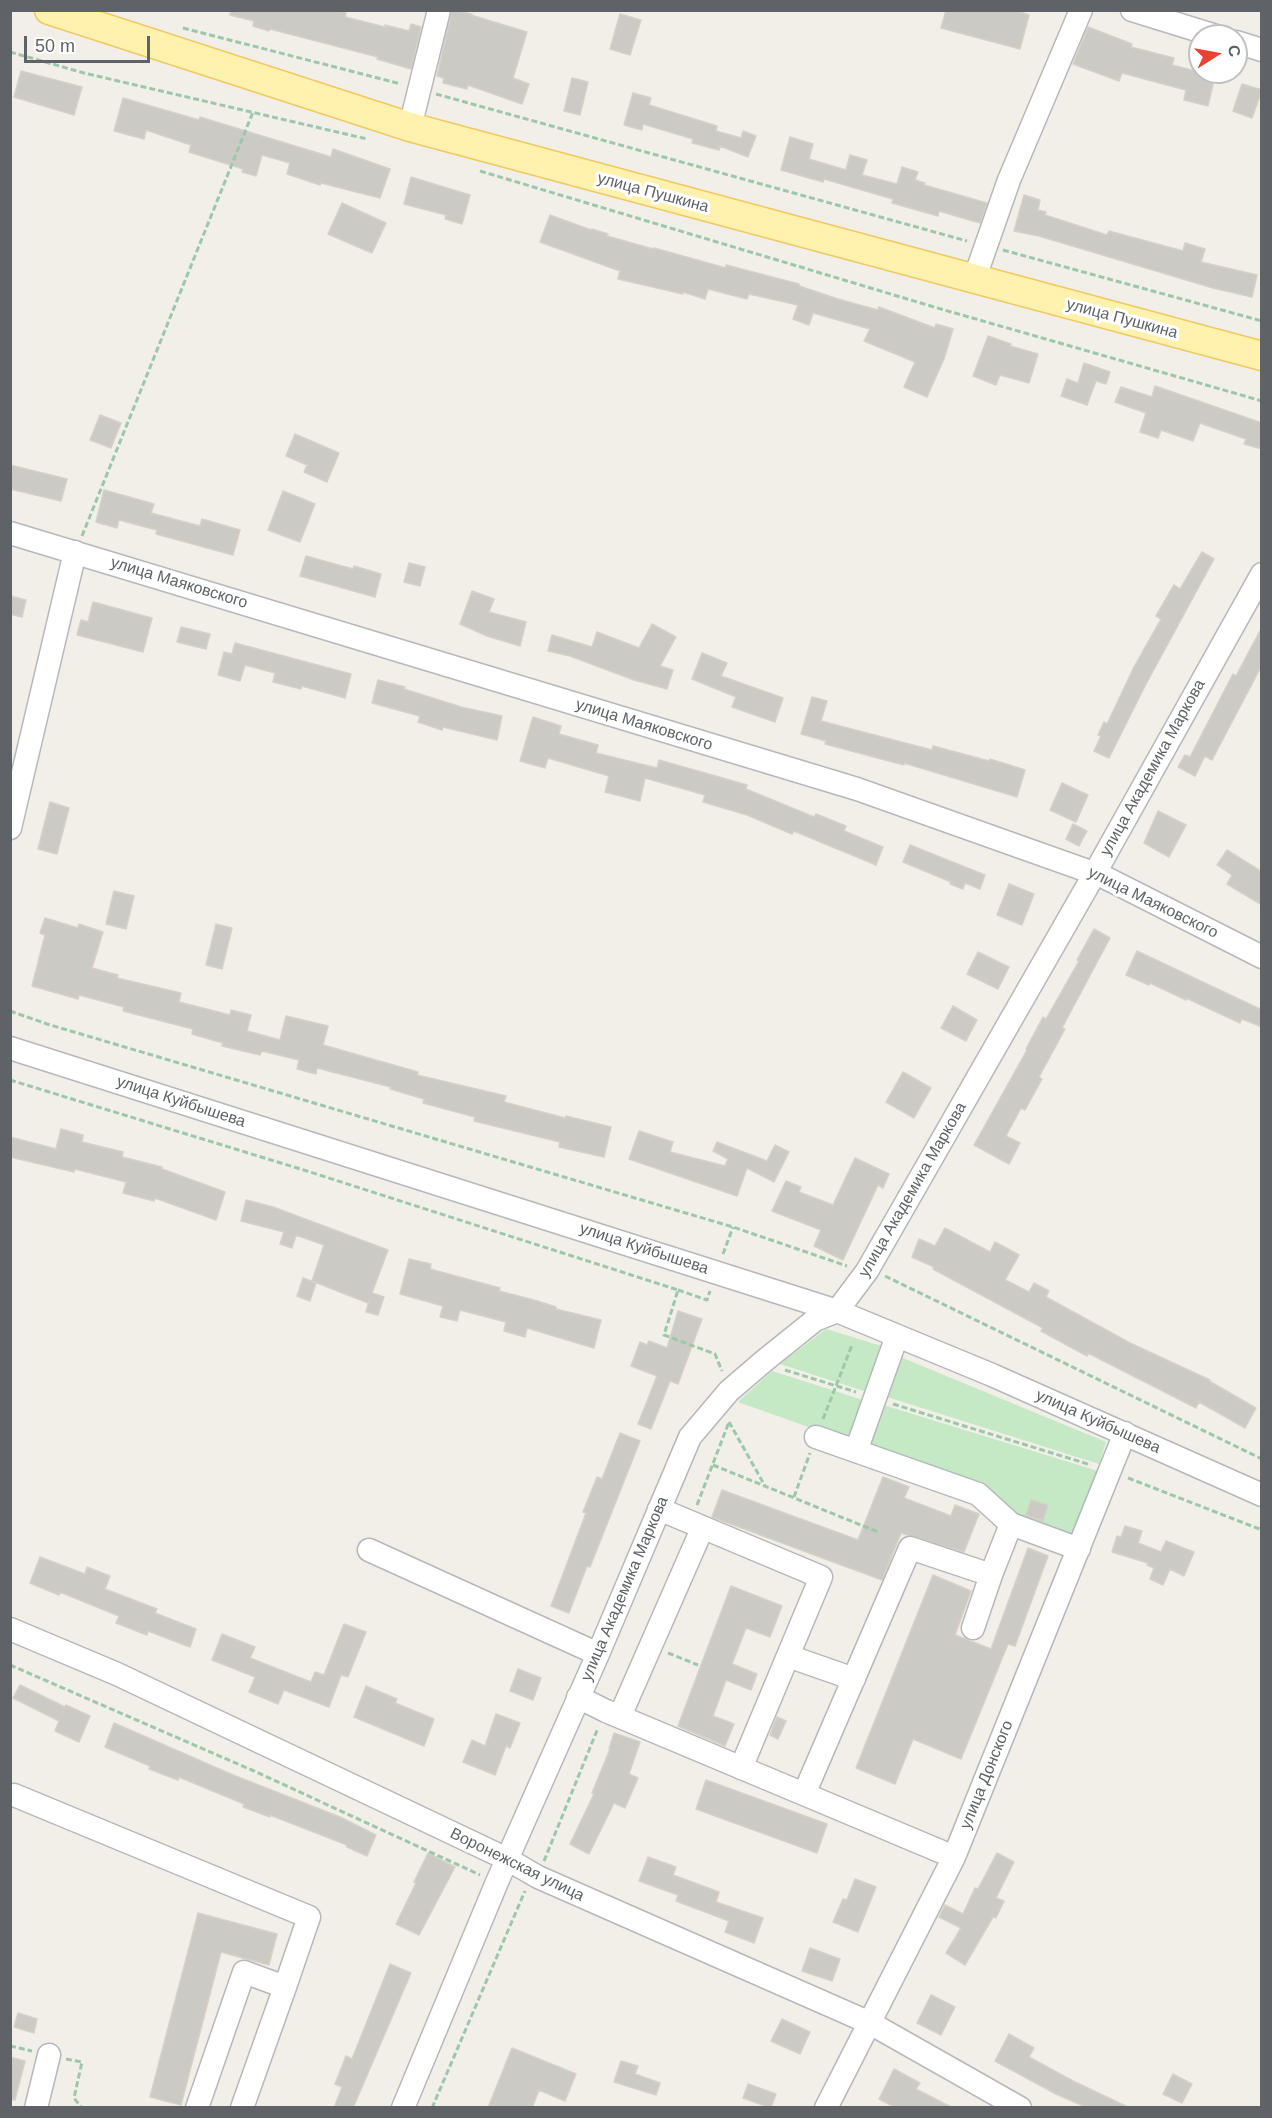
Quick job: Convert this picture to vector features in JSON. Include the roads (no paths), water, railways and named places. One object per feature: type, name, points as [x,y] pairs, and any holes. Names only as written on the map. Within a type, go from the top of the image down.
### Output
[{"type":"main road","name":"улица Пушкина","points":[[49,10],[410,127],[1262,356]]},
{"type":"street","points":[[410,127],[440,10]]},
{"type":"street","points":[[974,280],[1009,180],[1082,10]]},
{"type":"street","points":[[1132,10],[1188,27]]},
{"type":"street","name":"улица Маяковского","points":[[10,533],[857,789],[1095,873],[1262,957]]},
{"type":"street","points":[[10,828],[75,552]]},
{"type":"street","name":"улица Академика Маркова","points":[[403,2108],[497,1882],[598,1654],[690,1437],[729,1391],[764,1361],[815,1320],[837,1311],[867,1271],[1095,873],[1262,574]]},
{"type":"street","name":"улица Куйбышева","points":[[10,1048],[837,1311],[1125,1433],[1262,1495]]},
{"type":"street","points":[[856,1451],[897,1336]]},
{"type":"street","name":"улица Донского","points":[[826,2108],[954,1857],[1125,1433]]},
{"type":"street","points":[[816,1437],[978,1494],[1011,1524],[1079,1549]]},
{"type":"street","points":[[659,1509],[820,1577],[741,1768]]},
{"type":"street","points":[[973,1628],[1011,1524]]},
{"type":"street","points":[[613,1713],[696,1526]]},
{"type":"street","points":[[804,1794],[910,1548],[991,1575]]},
{"type":"street","points":[[369,1550],[598,1654]]},
{"type":"street","name":"Воронежская улица","points":[[10,1629],[117,1674],[507,1859],[538,1877],[870,2023],[1020,2108]]},
{"type":"street","points":[[788,1656],[854,1678]]},
{"type":"street","points":[[578,1697],[954,1857]]},
{"type":"street","points":[[14,1795],[309,1917],[243,2108]]},
{"type":"street","points":[[197,2108],[244,1972],[285,1987]]},
{"type":"street","points":[[36,2108],[49,2055]]}]
